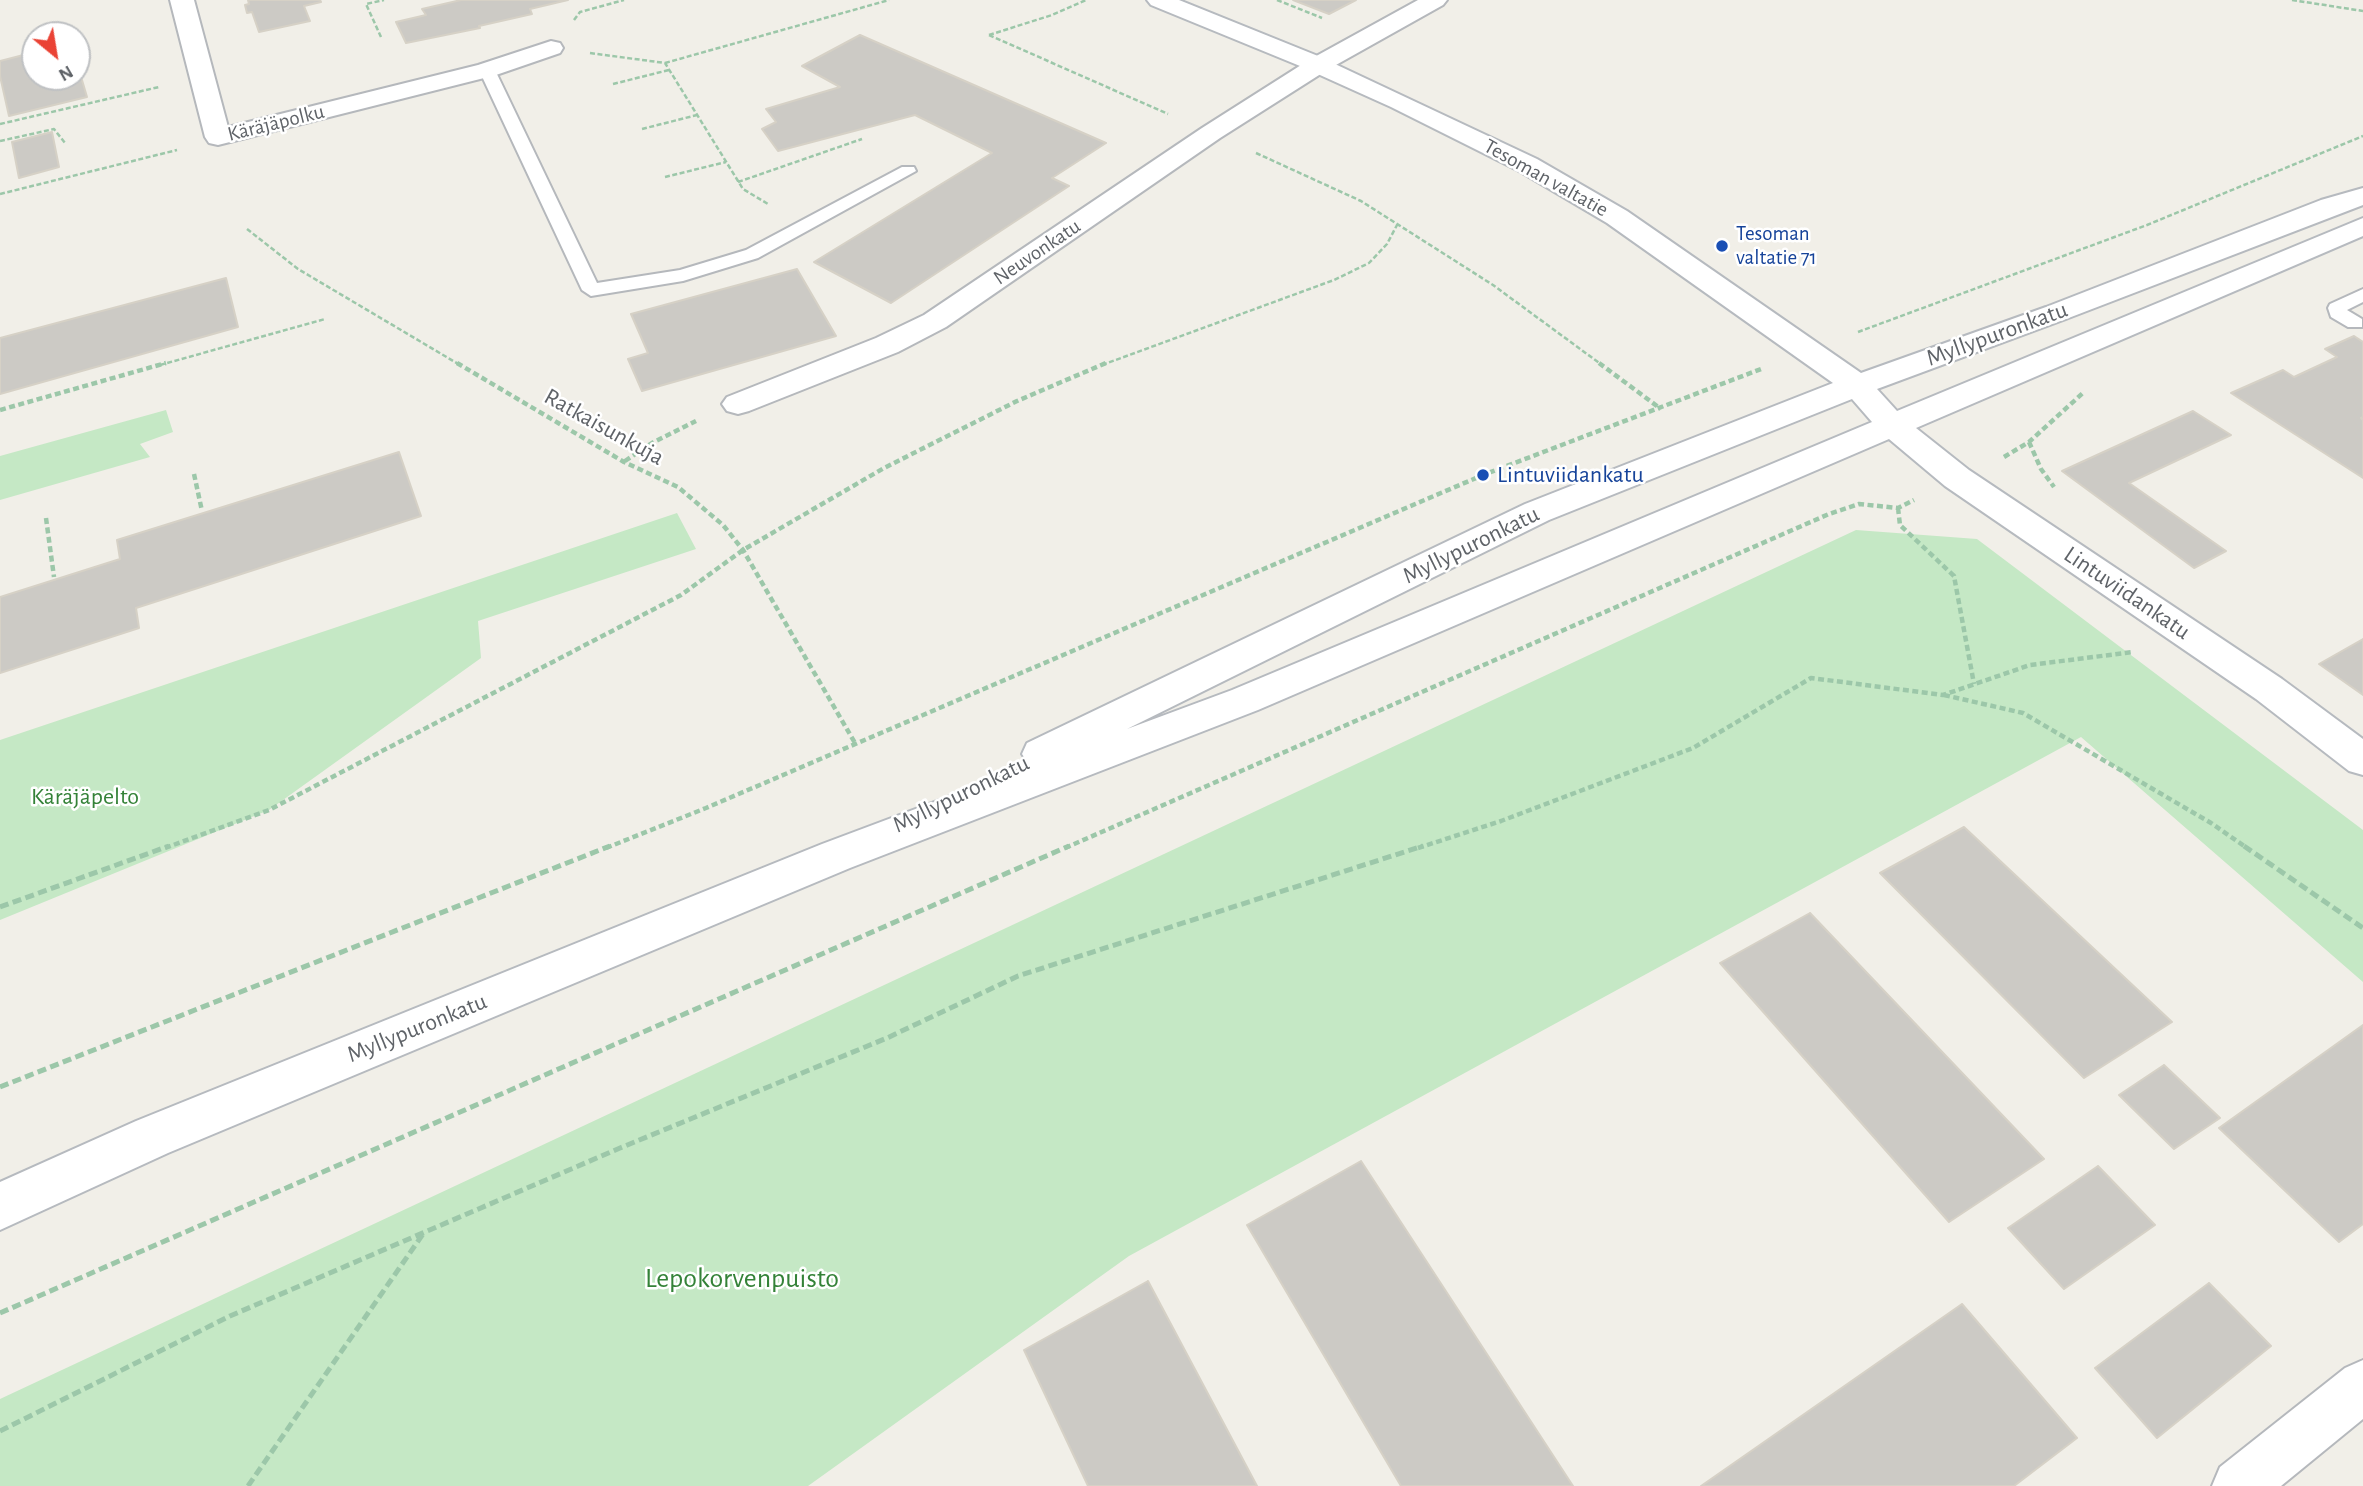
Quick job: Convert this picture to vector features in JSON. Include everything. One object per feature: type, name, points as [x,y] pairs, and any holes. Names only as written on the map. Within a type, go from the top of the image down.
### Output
[{"type":"main road","points":[[183,0],[218,137]]},
{"type":"main road","name":"Tesoman valtatie","points":[[1159,0],[1318,65],[1528,165],[1617,217],[1857,385],[1892,425]]},
{"type":"main road","name":"Neuvonkatu","points":[[738,404],[887,345],[935,321],[1211,133],[1318,65],[1435,0]]},
{"type":"main road","name":"Käräjäpolku","points":[[218,137],[487,71],[551,48]]},
{"type":"main road","name":"Myllypuronkatu","points":[[836,856],[1537,512],[1857,385],[2056,313],[2320,210],[2363,197]]},
{"type":"main road","name":"Myllypuronkatu","points":[[0,1206],[152,1137],[836,856],[1245,700],[2363,226]]},
{"type":"main road","name":"Lintuviidankatu","points":[[1892,425],[1957,478],[2269,689],[2363,760]]},
{"type":"main road","points":[[2239,1486],[2363,1386]]},
{"type":"lane","points":[[487,71],[591,290],[682,275],[752,254],[908,171]]},
{"type":"lane","points":[[2355,323],[2338,313],[2337,308],[2363,295]]},
{"type":"path","points":[[381,37],[366,4],[384,0]]},
{"type":"path","points":[[551,48],[580,12],[624,0]]},
{"type":"path","points":[[551,48],[665,63],[889,0]]},
{"type":"path","points":[[1086,0],[1052,15],[989,35],[1361,201],[1493,285],[1661,409]]},
{"type":"path","points":[[2292,0],[2363,11]]},
{"type":"path","points":[[665,63],[743,189],[806,226]]},
{"type":"path","points":[[613,84],[669,69]]},
{"type":"path","points":[[0,124],[202,77]]},
{"type":"path","points":[[642,129],[697,115]]},
{"type":"path","points":[[0,141],[54,129],[65,143]]},
{"type":"path","points":[[0,1087],[706,808],[1483,475],[2147,225],[2363,136]]},
{"type":"path","name":"Käräjäpolku","points":[[0,194],[218,137]]},
{"type":"path","points":[[738,182],[862,139]]},
{"type":"path","points":[[665,177],[726,162]]},
{"type":"path","points":[[0,907],[269,810],[681,595],[743,550],[884,468],[1017,401],[1140,349],[1334,279],[1369,263],[1387,244],[1397,225]]},
{"type":"path","name":"Ratkaisunkuja","points":[[247,229],[298,269],[624,462],[678,487],[723,525],[743,550],[855,743]]},
{"type":"path","points":[[0,410],[325,319]]},
{"type":"path","points":[[0,1313],[1829,514],[1859,504],[1898,509],[2011,454],[2029,442],[2086,391]]},
{"type":"path","points":[[624,462],[678,428],[738,404]]},
{"type":"path","points":[[194,474],[202,510]]},
{"type":"path","points":[[1898,509],[1900,525],[1954,576],[1974,684]]},
{"type":"path","points":[[46,519],[54,577]]},
{"type":"path","points":[[1943,695],[2030,665],[2130,654],[2175,626]]},
{"type":"path","points":[[0,1432],[230,1316],[425,1231],[887,1038],[1018,975],[1501,821],[1693,748],[1811,678],[1943,695],[2024,713],[2211,823],[2363,928]]},
{"type":"path","points":[[248,1486],[425,1231]]},
{"type":"green space","points":[[166,410],[173,432],[140,444],[150,457],[0,500],[0,456]]},
{"type":"green space","name":"Käräjäpelto","points":[[677,513],[696,549],[478,621],[481,658],[269,810],[0,920],[0,740]]},
{"type":"green space","name":"Lepokorvenpuisto","points":[[1856,530],[1977,539],[2363,830],[2363,982],[2081,737],[1129,1256],[808,1486],[0,1486],[0,1399]]},
{"type":"building","points":[[248,0],[321,2],[304,6],[310,21],[259,32],[252,12],[247,13],[245,5],[249,4]]},
{"type":"building","points":[[461,0],[568,0],[530,9],[532,14],[479,26],[480,28],[406,43],[396,22],[426,15],[422,9]]},
{"type":"building","points":[[1293,0],[1356,0],[1329,14]]},
{"type":"building","points":[[860,35],[1106,143],[1052,178],[1069,186],[891,303],[814,262],[992,153],[915,115],[778,151],[762,129],[776,122],[766,109],[840,87],[802,66]]},
{"type":"building","points":[[21,56],[21,91],[85,91],[87,97],[9,116],[0,76],[0,61]]},
{"type":"building","points":[[52,132],[59,167],[19,178],[12,142]]},
{"type":"building","points":[[797,269],[836,336],[642,391],[628,359],[648,353],[631,314]]},
{"type":"building","points":[[226,278],[238,327],[0,394],[0,338]]},
{"type":"building","points":[[2354,336],[2363,342],[2363,478],[2231,393],[2283,370],[2294,377],[2337,357],[2325,349]]},
{"type":"building","points":[[2193,411],[2231,435],[2129,483],[2226,551],[2194,568],[2062,471]]},
{"type":"building","points":[[399,452],[421,516],[136,608],[139,628],[0,673],[0,597],[120,559],[117,540]]},
{"type":"building","points":[[2363,639],[2363,695],[2319,664]]},
{"type":"building","points":[[1964,827],[2172,1022],[2084,1078],[1880,873]]},
{"type":"building","points":[[1810,913],[2044,1159],[1949,1222],[1720,963]]},
{"type":"building","points":[[2363,1025],[2363,1224],[2339,1242],[2219,1128]]},
{"type":"building","points":[[2164,1065],[2220,1118],[2174,1149],[2119,1095]]},
{"type":"building","points":[[1361,1161],[1573,1486],[1401,1486],[1247,1225]]},
{"type":"building","points":[[2098,1166],[2155,1225],[2064,1289],[2008,1228]]},
{"type":"building","points":[[1148,1281],[1257,1486],[1088,1486],[1024,1350]]},
{"type":"building","points":[[2209,1283],[2271,1346],[2157,1438],[2095,1368]]},
{"type":"building","points":[[1962,1304],[2077,1438],[2014,1486],[1701,1486]]},
{"type":"place","name":"Tesoman valtatie 71","points":[[1722,246]]},
{"type":"place","name":"Lintuviidankatu","points":[[1483,475]]}]
